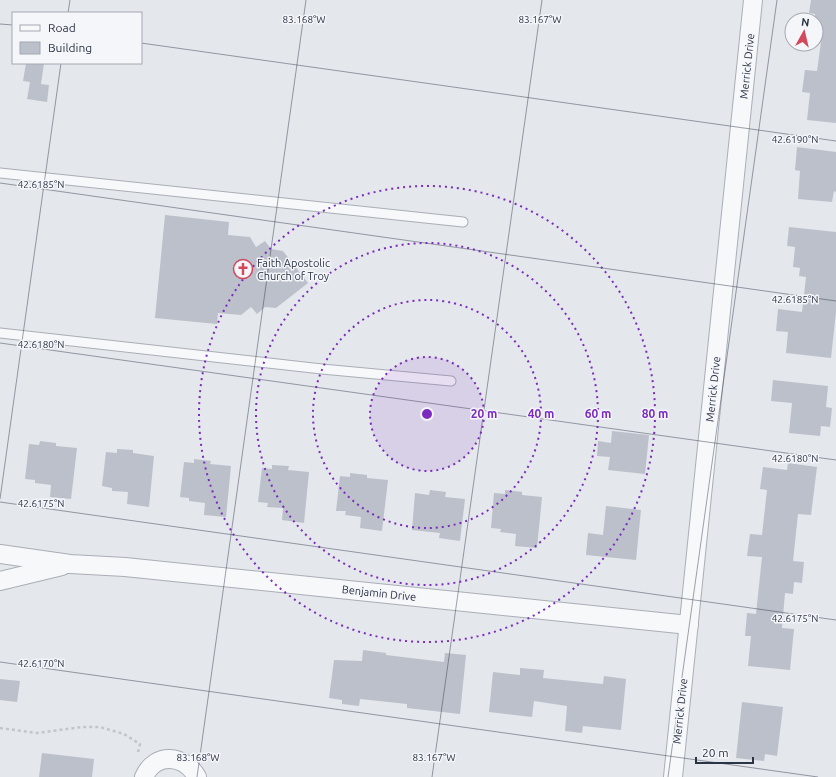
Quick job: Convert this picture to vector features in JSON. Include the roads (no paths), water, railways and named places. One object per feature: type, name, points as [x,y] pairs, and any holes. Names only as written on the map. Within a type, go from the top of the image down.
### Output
[{"type":"street","name":"Merrick Drive","points":[[673,777],[753,0]]},
{"type":"street","name":"Benjamin Drive","points":[[0,554],[70,564],[125,567],[689,625]]},
{"type":"street","name":"Benjamin Drive","points":[[0,581],[70,564]]},
{"type":"street","points":[[144,777],[149,767],[158,760],[172,759],[186,764],[197,777]]},
{"type":"lane","points":[[0,173],[463,222]]},
{"type":"lane","points":[[0,332],[322,369],[451,381]]},
{"type":"place","name":"Faith Apostolic Church of Troy","points":[[243,269]]}]
